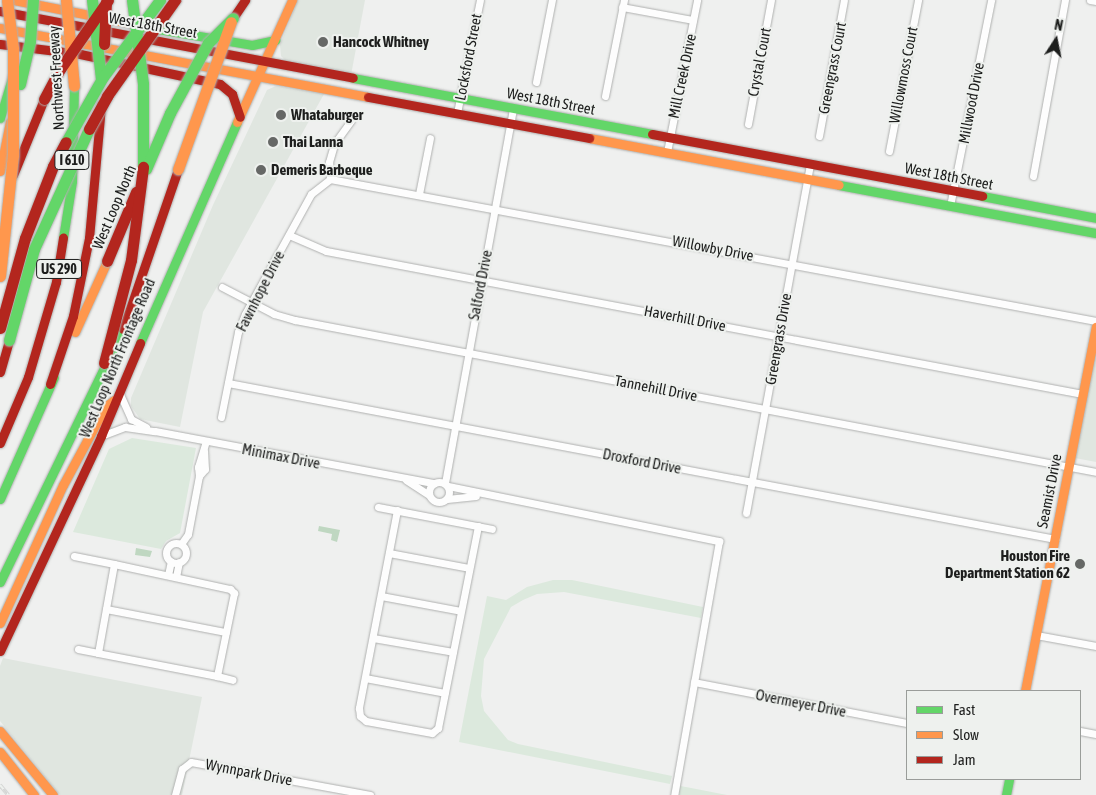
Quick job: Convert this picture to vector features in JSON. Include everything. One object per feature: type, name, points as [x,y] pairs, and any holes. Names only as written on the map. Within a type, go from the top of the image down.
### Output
[{"type":"main road","points":[[0,276],[13,155],[13,49],[7,0]]},
{"type":"main road","points":[[14,0],[252,45],[275,40]]},
{"type":"main road","name":"Northwest Freeway","points":[[0,443],[31,368],[56,282],[72,181],[74,86],[66,0]]},
{"type":"main road","name":"US 290","points":[[50,384],[73,316],[89,238],[95,194],[101,85],[92,0]]},
{"type":"main road","points":[[101,85],[108,0]]},
{"type":"main road","points":[[0,225],[19,159],[44,99],[60,69],[108,0]]},
{"type":"main road","points":[[104,363],[131,260],[143,171],[143,84],[132,0]]},
{"type":"main road","points":[[0,328],[25,238],[53,166],[103,77],[160,0]]},
{"type":"main road","name":"I 610","points":[[0,372],[34,249],[79,146],[107,96],[175,0]]},
{"type":"main road","points":[[0,582],[136,297],[206,85],[233,18],[245,0]]},
{"type":"main road","name":"West Loop North Frontage Road","points":[[0,652],[101,436],[116,395],[292,0]]},
{"type":"main road","points":[[0,118],[32,6]]},
{"type":"main road","points":[[0,171],[30,41],[32,6]]},
{"type":"main road","name":"West 18th Street","points":[[0,11],[669,139],[1096,218]]},
{"type":"main road","name":"West Loop North","points":[[0,499],[50,384],[107,261],[170,113],[208,43],[233,18]]},
{"type":"main road","name":"West 18th Street","points":[[0,28],[260,75],[1096,233]]},
{"type":"main road","points":[[0,44],[80,54],[220,84],[232,94],[240,116]]},
{"type":"main road","points":[[321,87],[327,73]]},
{"type":"main road","points":[[589,137],[591,124]]},
{"type":"main road","points":[[738,166],[741,152]]},
{"type":"main road","points":[[1031,221],[1034,207]]},
{"type":"main road","name":"Seamist Drive","points":[[1025,690],[1096,327]]},
{"type":"main road","points":[[0,623],[63,486],[105,407],[116,395]]},
{"type":"main road","points":[[0,731],[53,795]]},
{"type":"main road","points":[[0,752],[34,795]]},
{"type":"main road","points":[[1006,795],[1009,780]]},
{"type":"street","name":"Locksford Street","points":[[457,113],[480,0]]},
{"type":"street","points":[[536,82],[552,0]]},
{"type":"street","name":"Mill Creek Drive","points":[[667,152],[697,0]]},
{"type":"street","name":"Crystal Court","points":[[748,124],[771,0]]},
{"type":"street","name":"Greengrass Court","points":[[819,136],[844,0]]},
{"type":"street","name":"Willowmoss Court","points":[[889,151],[918,0]]},
{"type":"street","name":"Millwood Drive","points":[[950,206],[991,0]]},
{"type":"street","points":[[1033,176],[1065,0]]},
{"type":"street","points":[[1090,0],[1096,1]]},
{"type":"street","points":[[605,96],[623,4],[693,20]]},
{"type":"street","name":"Salford Drive","points":[[429,496],[441,484],[447,460],[513,109]]},
{"type":"street","points":[[330,179],[332,149],[351,121]]},
{"type":"street","points":[[419,194],[430,138]]},
{"type":"street","name":"Greengrass Drive","points":[[746,513],[810,165]]},
{"type":"street","name":"Willowby Drive","points":[[330,179],[792,263],[1096,321]]},
{"type":"street","name":"Fawnhope Drive","points":[[221,418],[238,332],[251,303],[311,194],[330,179]]},
{"type":"street","name":"Haverhill Drive","points":[[289,235],[326,251],[1083,394]]},
{"type":"street","name":"Tannehill Drive","points":[[222,287],[251,303],[295,320],[1096,472]]},
{"type":"street","name":"Droxford Drive","points":[[228,383],[1055,538]]},
{"type":"street","name":"Minimax Drive","points":[[116,395],[131,420],[155,431]]},
{"type":"street","name":"Minimax Drive","points":[[101,436],[124,427],[155,431],[406,480],[441,484],[489,496],[718,541],[694,682]]},
{"type":"street","points":[[168,576],[171,560],[166,552],[169,546],[181,544],[188,534],[199,476],[200,457],[204,451],[206,441]]},
{"type":"street","name":"Minimax Drive","points":[[406,480],[438,502],[447,499],[489,496]]},
{"type":"street","points":[[441,484],[447,499]]},
{"type":"street","points":[[378,507],[492,529]]},
{"type":"street","points":[[397,510],[359,708],[362,719],[420,731],[432,733],[438,728],[478,526]]},
{"type":"street","points":[[176,577],[179,562],[185,555],[181,544]]},
{"type":"street","points":[[389,553],[469,568]]},
{"type":"street","points":[[74,556],[230,589],[234,593],[217,676]]},
{"type":"street","points":[[171,560],[179,562]]},
{"type":"street","points":[[98,653],[114,564]]},
{"type":"street","points":[[380,596],[461,611]]},
{"type":"street","points":[[106,609],[226,632]]},
{"type":"street","points":[[1036,635],[1096,646]]},
{"type":"street","points":[[373,638],[453,652]]},
{"type":"street","points":[[78,649],[233,680]]},
{"type":"street","points":[[365,678],[445,693]]},
{"type":"street","points":[[674,795],[694,682]]},
{"type":"street","name":"Overmeyer Drive","points":[[694,682],[906,723]]},
{"type":"street","points":[[1081,731],[1096,734]]},
{"type":"street","name":"Wynnpark Drive","points":[[175,795],[180,775],[187,764],[196,762],[370,795]]},
{"type":"shaded area","points":[[298,0],[365,0],[351,75],[286,61],[281,56],[280,45]]},
{"type":"shaded area","points":[[276,86],[324,94],[203,312],[180,427],[140,419],[131,406],[131,398],[213,205],[267,90]]},
{"type":"shaded area","points":[[1096,348],[1096,462],[1075,458]]},
{"type":"shaded area","points":[[132,438],[196,448],[180,533],[166,541],[161,549],[73,532],[109,449]]},
{"type":"shaded area","points":[[319,526],[340,530],[337,542],[331,540],[332,534],[318,531]]},
{"type":"shaded area","points":[[136,548],[152,551],[150,557],[135,555]]},
{"type":"shaded area","points":[[553,580],[572,580],[703,607],[701,618],[564,592],[537,594],[523,600],[511,607],[484,659],[481,696],[484,711],[508,740],[518,744],[672,776],[670,784],[459,742],[487,596],[506,600],[527,587]]},
{"type":"shaded area","points":[[3,658],[202,697],[182,795],[60,795],[0,721],[0,666]]},
{"type":"shaded area","points":[[680,786],[686,787],[727,795],[679,795]]},
{"type":"railway","points":[[0,785],[8,795]]},
{"type":"traffic: fast","points":[[20,84],[30,41],[33,0]]},
{"type":"traffic: fast","points":[[92,0],[101,79]]},
{"type":"traffic: fast","points":[[132,0],[143,84],[143,167]]},
{"type":"traffic: fast","points":[[66,142],[103,77],[160,0]]},
{"type":"traffic: fast","points":[[146,169],[170,113],[208,43],[233,18]]},
{"type":"traffic: fast","points":[[152,28],[252,45],[275,40]]},
{"type":"traffic: fast","points":[[0,118],[12,78]]},
{"type":"traffic: fast","points":[[353,78],[652,134]]},
{"type":"traffic: fast","points":[[63,238],[72,181],[74,86]]},
{"type":"traffic: fast","points":[[140,343],[237,122]]},
{"type":"traffic: fast","points":[[9,340],[34,249],[89,129]]},
{"type":"traffic: fast","points":[[839,185],[1096,233]]},
{"type":"traffic: fast","points":[[982,196],[1096,218]]},
{"type":"traffic: fast","points":[[0,582],[123,329]]},
{"type":"traffic: fast","points":[[0,499],[54,377]]},
{"type":"traffic: fast","points":[[1006,795],[1009,780]]},
{"type":"traffic: slow","points":[[0,276],[13,155],[13,49],[7,0]]},
{"type":"traffic: slow","points":[[14,0],[139,25]]},
{"type":"traffic: slow","points":[[66,0],[74,86]]},
{"type":"traffic: slow","points":[[237,122],[292,0]]},
{"type":"traffic: slow","points":[[178,169],[231,22]]},
{"type":"traffic: slow","points":[[0,28],[368,97]]},
{"type":"traffic: slow","points":[[0,171],[10,122]]},
{"type":"traffic: slow","points":[[589,138],[839,185]]},
{"type":"traffic: slow","points":[[75,332],[107,261]]},
{"type":"traffic: slow","points":[[1025,690],[1096,327]]},
{"type":"traffic: slow","points":[[0,623],[63,485],[105,407],[114,400]]},
{"type":"traffic: slow","points":[[0,731],[53,795]]},
{"type":"traffic: slow","points":[[0,752],[34,795]]},
{"type":"traffic: jam","points":[[44,99],[60,69],[108,0]]},
{"type":"traffic: jam","points":[[89,129],[107,96],[175,0]]},
{"type":"traffic: jam","points":[[233,18],[245,0]]},
{"type":"traffic: jam","points":[[104,44],[106,2]]},
{"type":"traffic: jam","points":[[0,11],[353,78]]},
{"type":"traffic: jam","points":[[0,44],[80,54],[220,84],[232,94],[240,117]]},
{"type":"traffic: jam","points":[[368,97],[589,138]]},
{"type":"traffic: jam","points":[[13,175],[44,99]]},
{"type":"traffic: jam","points":[[50,384],[73,316],[89,238],[101,105]]},
{"type":"traffic: jam","points":[[652,134],[982,196]]},
{"type":"traffic: jam","points":[[0,328],[25,238],[53,166],[66,142]]},
{"type":"traffic: jam","points":[[104,363],[131,260],[143,167]]},
{"type":"traffic: jam","points":[[123,329],[178,169]]},
{"type":"traffic: jam","points":[[107,261],[136,192]]},
{"type":"traffic: jam","points":[[0,443],[28,377],[56,282],[63,238]]},
{"type":"traffic: jam","points":[[0,372],[9,340]]},
{"type":"traffic: jam","points":[[0,651],[101,436],[140,343]]},
{"type":"place","name":"Hancock Whitney","points":[[323,42]]},
{"type":"place","name":"Whataburger","points":[[281,115]]},
{"type":"place","name":"Thai Lanna","points":[[273,142]]},
{"type":"place","name":"Demeris Barbeque","points":[[261,170]]},
{"type":"place","name":"Houston Fire Department Station 62","points":[[1080,564]]}]
